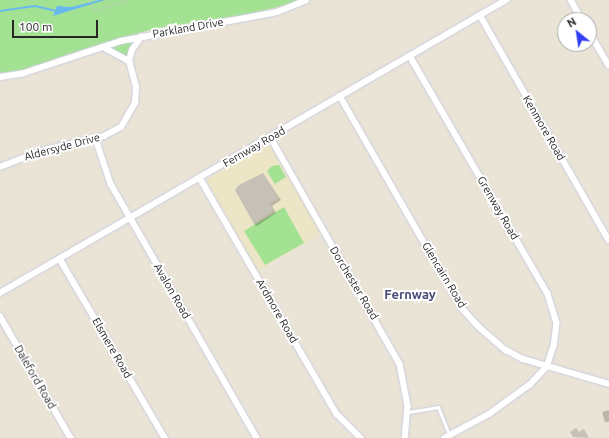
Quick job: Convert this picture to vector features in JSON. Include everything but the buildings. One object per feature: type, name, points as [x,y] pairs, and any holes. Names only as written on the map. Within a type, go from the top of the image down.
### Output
[{"type":"street","name":"Parkland Drive","points":[[0,77],[24,73],[103,47],[141,37],[277,12],[306,0]]},
{"type":"street","name":"Fernway Road","points":[[0,293],[271,138],[340,96],[506,0]]},
{"type":"street","points":[[571,0],[578,12]]},
{"type":"street","name":"Kenmore Road","points":[[480,15],[609,240]]},
{"type":"street","points":[[103,47],[129,62],[132,50],[141,37]]},
{"type":"street","points":[[597,45],[609,65]]},
{"type":"street","name":"Grenway Road","points":[[410,56],[553,304],[556,336],[548,367]]},
{"type":"street","name":"Aldersyde Drive","points":[[0,167],[41,151],[96,139],[121,127],[132,111],[136,87],[129,62]]},
{"type":"street","name":"Glencairn Road","points":[[340,96],[469,317],[506,350],[548,367],[609,384]]},
{"type":"street","name":"Dorchester Road","points":[[271,138],[394,351],[404,378],[407,412],[405,438]]},
{"type":"street","name":"Avalon Road","points":[[96,139],[106,174],[257,438]]},
{"type":"street","name":"Ardmore Road","points":[[200,178],[337,414],[361,438]]},
{"type":"street","name":"Elsmere Road","points":[[60,259],[164,438]]},
{"type":"street","name":"Daleford Road","points":[[0,316],[71,438]]},
{"type":"street","points":[[447,437],[505,404],[530,385],[548,367]]},
{"type":"lane","points":[[407,412],[438,407],[447,437]]},
{"type":"path","points":[[88,1],[95,11],[127,0]]},
{"type":"shaded area","points":[[268,143],[322,233],[258,271],[206,180]]},
{"type":"green space","points":[[0,0],[299,0],[291,4],[243,15],[157,28],[90,47],[22,70],[0,73]]},
{"type":"green space","points":[[141,37],[129,61],[103,47]]},
{"type":"green space","points":[[279,165],[286,177],[275,184],[267,171],[272,166]]},
{"type":"green space","points":[[284,207],[304,243],[265,265],[244,231]]},
{"type":"water","points":[[99,0],[105,0],[53,16],[57,6],[71,7]]},
{"type":"waterway","points":[[0,11],[35,6],[56,11]]},
{"type":"district","name":"Fernway","points":[[410,294]]}]
